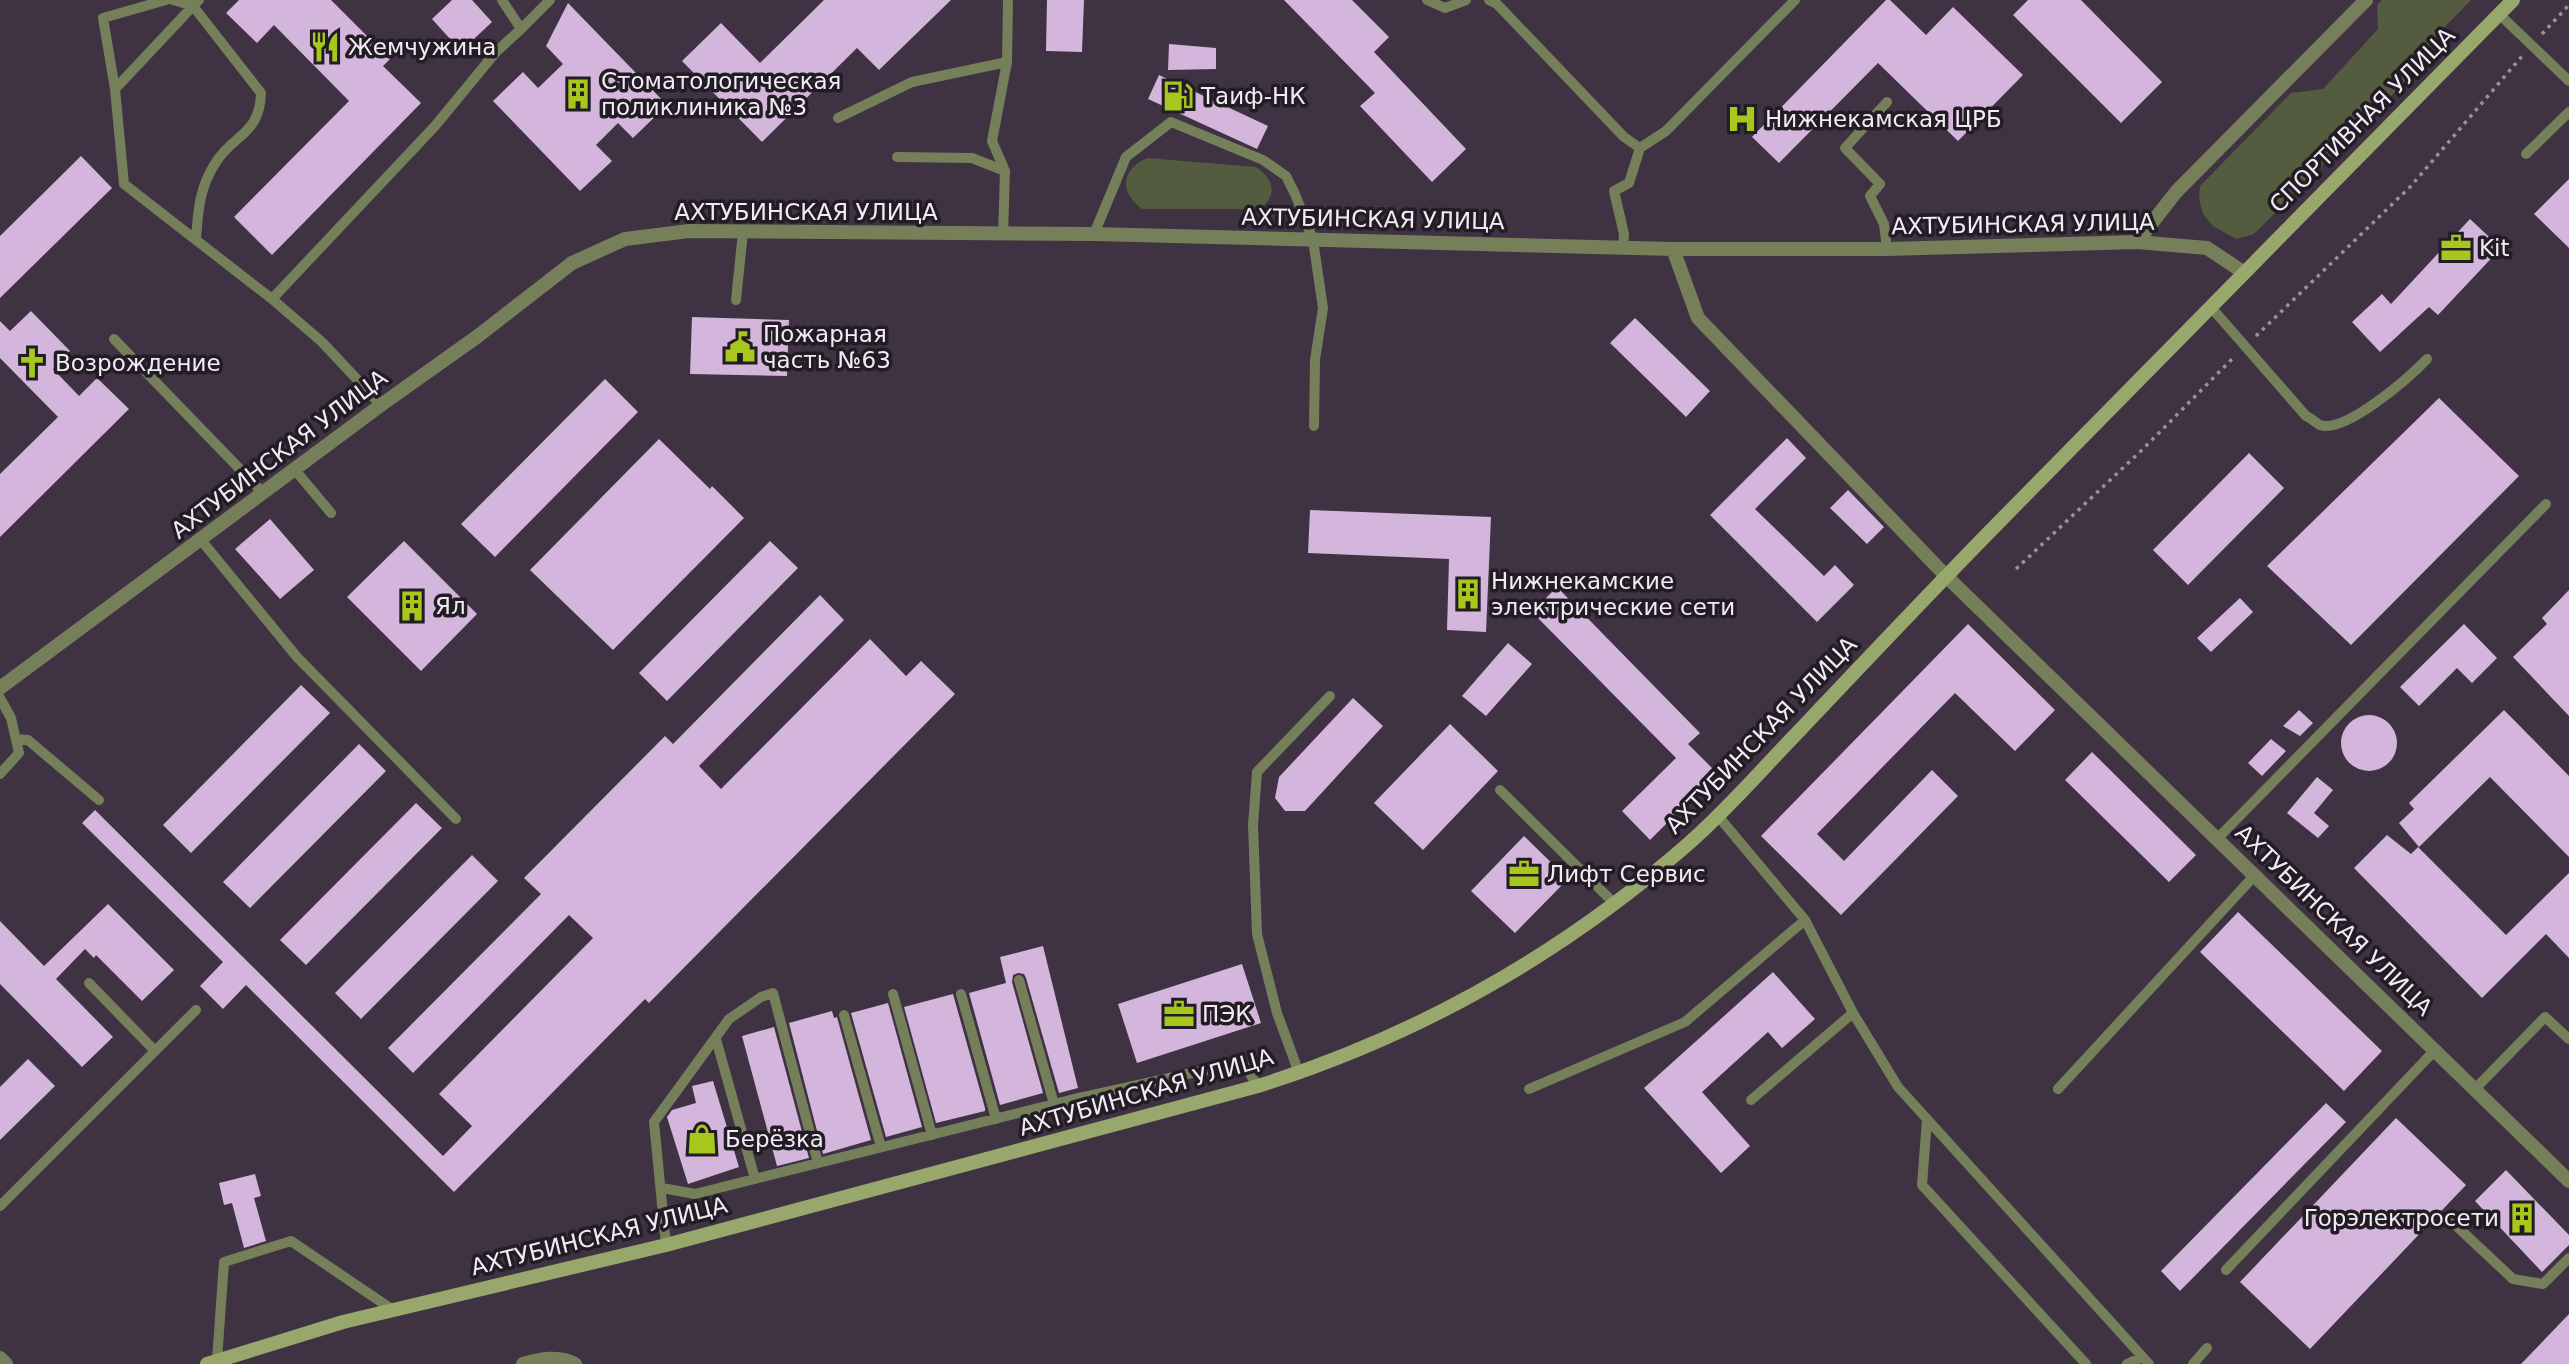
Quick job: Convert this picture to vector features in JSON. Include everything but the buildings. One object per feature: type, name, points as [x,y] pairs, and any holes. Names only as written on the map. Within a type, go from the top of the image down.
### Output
[{"type":"street","points":[[2137,242],[2176,192],[2366,0]]},
{"type":"street","name":"СПОРТИВНАЯ УЛИЦА","points":[[2243,272],[2512,0]]},
{"type":"street","name":"АХТУБИНСКАЯ УЛИЦА","points":[[0,688],[478,336],[572,263],[625,239],[689,231],[1094,234],[1673,249],[1887,249],[2137,242],[2207,248],[2243,272],[1692,841],[1615,904],[1559,944],[1480,992],[1390,1037],[1258,1086],[666,1245],[393,1310],[212,1362]]},
{"type":"street","name":"АХТУБИНСКАЯ УЛИЦА","points":[[1673,249],[1698,318],[1946,576],[2569,1181]]},
{"type":"street","points":[[0,1358],[6,1364]]},
{"type":"street","points":[[523,1364],[544,1358],[571,1361],[575,1364]]},
{"type":"lane","points":[[166,0],[103,18],[116,89],[124,184],[272,299],[341,361],[381,405]]},
{"type":"lane","points":[[173,0],[196,3],[261,93],[260,110],[247,130],[216,162],[198,198],[196,240]]},
{"type":"lane","points":[[502,0],[521,29]]},
{"type":"lane","points":[[272,299],[435,126],[496,52],[550,0]]},
{"type":"lane","points":[[1003,235],[1005,171],[992,141],[1007,62],[1008,0]]},
{"type":"lane","points":[[1427,0],[1445,8],[1466,0]]},
{"type":"lane","points":[[1489,0],[1497,4],[1624,137],[1640,148]]},
{"type":"lane","points":[[1623,248],[1624,234],[1615,191],[1629,183],[1640,148],[1666,131],[1795,0]]},
{"type":"lane","points":[[116,89],[196,3]]},
{"type":"lane","points":[[2499,14],[2569,81]]},
{"type":"lane","points":[[838,118],[912,82],[1007,62]]},
{"type":"lane","points":[[1887,102],[1845,148],[1880,184],[1870,196],[1884,224],[1887,249]]},
{"type":"lane","points":[[2526,154],[2569,112]]},
{"type":"lane","points":[[1094,234],[1126,157],[1171,122],[1263,160],[1286,176],[1313,240],[1323,308],[1315,360],[1314,426]]},
{"type":"lane","points":[[897,157],[972,158],[1005,171]]},
{"type":"lane","points":[[736,300],[743,232]]},
{"type":"lane","points":[[2210,306],[2306,416],[2322,426],[2341,425],[2378,401],[2427,359]]},
{"type":"lane","points":[[114,339],[263,494]]},
{"type":"lane","points":[[295,470],[331,513]]},
{"type":"lane","points":[[2217,839],[2546,504]]},
{"type":"lane","points":[[201,540],[297,657],[456,819]]},
{"type":"lane","points":[[1299,1073],[1277,1013],[1257,934],[1253,825],[1257,772],[1329,696]]},
{"type":"lane","points":[[0,698],[11,718],[19,753],[0,774]]},
{"type":"lane","points":[[16,740],[29,740],[99,800]]},
{"type":"lane","points":[[1500,790],[1615,904]]},
{"type":"lane","points":[[1718,816],[1805,920],[1853,1013],[1898,1087],[2145,1360],[2127,1364]]},
{"type":"lane","points":[[2058,1089],[2255,875]]},
{"type":"lane","points":[[1529,1089],[1685,1022],[1805,920]]},
{"type":"lane","points":[[1019,980],[1054,1104]]},
{"type":"lane","points":[[89,983],[155,1051]]},
{"type":"lane","points":[[666,1245],[654,1122],[729,1019],[761,997],[773,993],[818,1163]]},
{"type":"lane","points":[[893,994],[932,1135]]},
{"type":"lane","points":[[961,994],[996,1119]]},
{"type":"lane","points":[[0,1206],[196,1010]]},
{"type":"lane","points":[[1751,1100],[1853,1013]]},
{"type":"lane","points":[[844,1014],[881,1147]]},
{"type":"lane","points":[[2475,1088],[2545,1017],[2569,1039]]},
{"type":"lane","points":[[716,1039],[755,1179]]},
{"type":"lane","points":[[2226,1270],[2435,1049]]},
{"type":"lane","points":[[662,1188],[695,1194],[1054,1104],[1242,1062],[1258,1086]]},
{"type":"lane","points":[[1927,1119],[1922,1185],[2086,1364]]},
{"type":"lane","points":[[2450,1220],[2513,1279],[2543,1284],[2569,1258]]},
{"type":"lane","points":[[212,1362],[223,1262],[291,1241],[393,1310]]},
{"type":"lane","points":[[2193,1364],[2207,1348]]},
{"type":"path","points":[[2015,569],[2144,448],[2411,186],[2531,45],[2569,5]]},
{"type":"green space","points":[[2382,0],[2471,0],[2434,38],[2412,75],[2254,234],[2236,239],[2213,226],[2203,214],[2199,199],[2200,186],[2291,93],[2323,89],[2378,29],[2377,5]]},
{"type":"green space","points":[[1147,158],[1256,167],[1270,182],[1270,198],[1260,209],[1142,209],[1129,196],[1126,182],[1132,169]]},
{"type":"place","name":"Жемчужина","points":[[325,47]]},
{"type":"place","name":"Стоматологическая поликлиника №3","points":[[578,94]]},
{"type":"place","name":"Таиф-НК","points":[[1178,96]]},
{"type":"place","name":"Нижнекамская ЦРБ","points":[[1742,119]]},
{"type":"place","name":"Kit","points":[[2456,248]]},
{"type":"place","name":"Пожарная часть №63","points":[[740,347]]},
{"type":"place","name":"Возрождение","points":[[32,363]]},
{"type":"place","name":"Нижнекамские электрические сети","points":[[1468,594]]},
{"type":"place","name":"Ял","points":[[412,606]]},
{"type":"place","name":"Лифт Сервис","points":[[1524,874]]},
{"type":"place","name":"ПЭК","points":[[1179,1014]]},
{"type":"place","name":"Берёзка","points":[[702,1139]]},
{"type":"place","name":"Горэлектросети","points":[[2522,1218]]}]
